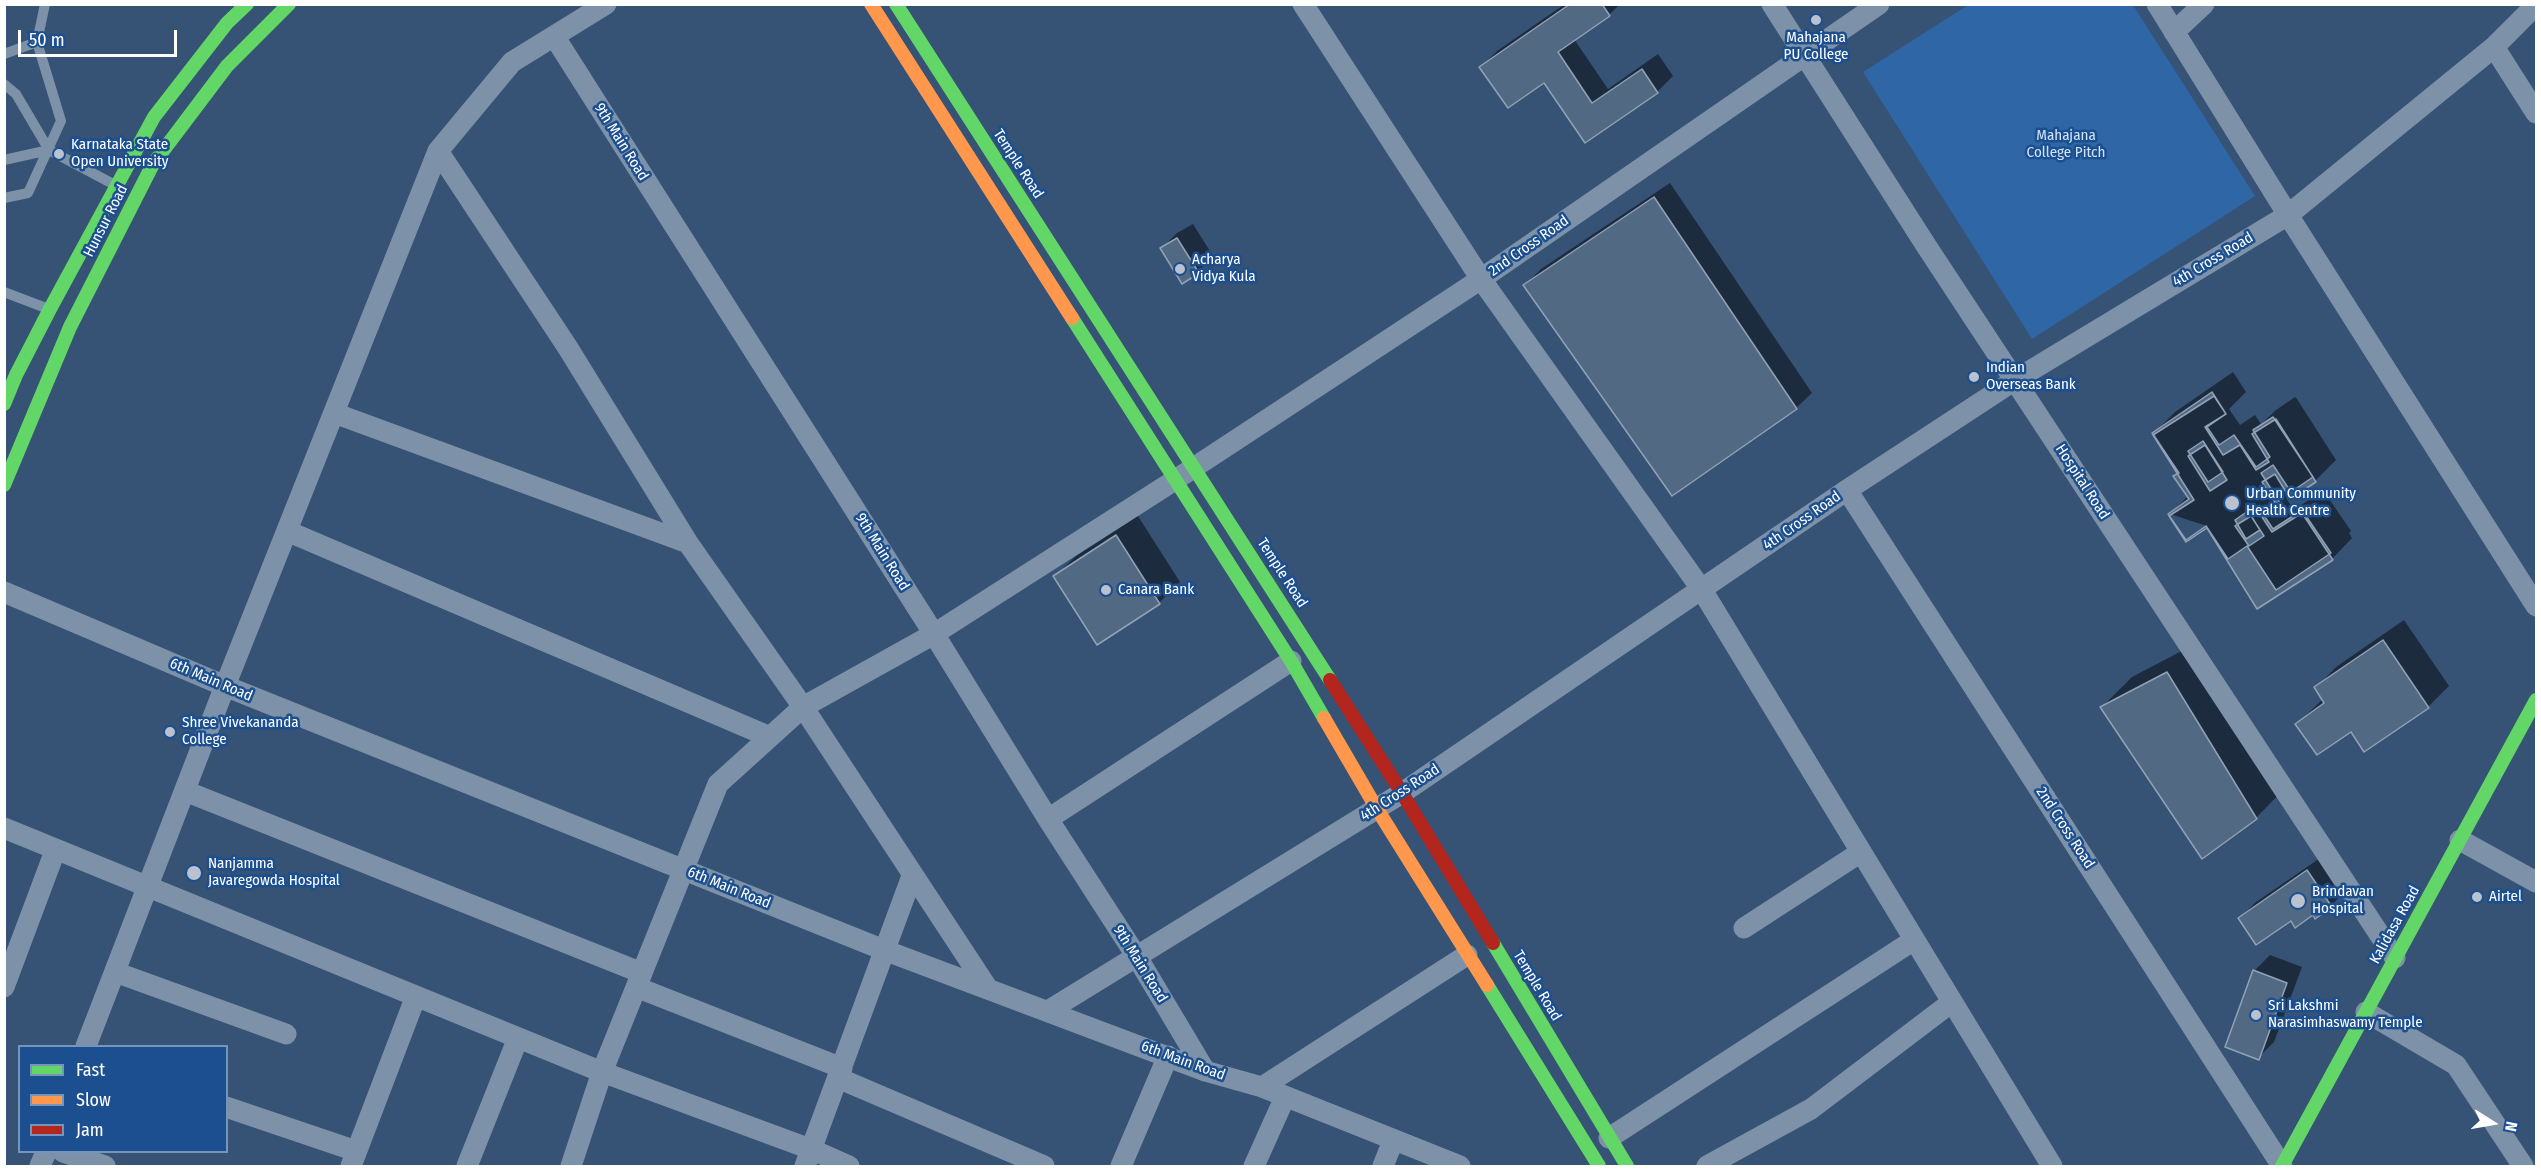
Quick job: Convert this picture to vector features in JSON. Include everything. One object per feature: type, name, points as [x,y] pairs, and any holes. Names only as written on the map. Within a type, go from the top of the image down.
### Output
[{"type":"street","points":[[4,404],[16,375],[50,309],[154,117],[228,23],[246,4]]},
{"type":"street","name":"Hunsur Road","points":[[4,486],[70,327],[153,164],[227,66],[289,4]]},
{"type":"street","points":[[87,1045],[225,686],[438,151],[512,62],[606,4]]},
{"type":"street","points":[[871,4],[1291,661],[1377,809],[1599,1167]]},
{"type":"street","name":"Temple Road","points":[[896,4],[1402,793],[1627,1167]]},
{"type":"street","points":[[1303,4],[1481,279],[1702,590],[2052,1167]]},
{"type":"street","name":"Hospital Road","points":[[1772,4],[1927,247],[2395,958]]},
{"type":"street","name":"2nd Cross Road","points":[[571,1167],[602,1072],[718,784],[803,707],[934,634],[1175,480],[1481,279],[1879,4]]},
{"type":"street","points":[[2157,4],[2536,606]]},
{"type":"street","points":[[2174,32],[2204,4]]},
{"type":"street","name":"4th Cross Road","points":[[1048,1011],[1402,793],[1847,490],[2015,380],[2288,215],[2494,47],[2536,4]]},
{"type":"street","name":"9th Main Road","points":[[554,36],[934,634],[1048,819],[1137,957],[1205,1071]]},
{"type":"street","points":[[2494,47],[2536,113]]},
{"type":"street","points":[[438,151],[568,348],[688,543],[803,707],[912,876],[988,988]]},
{"type":"street","points":[[334,412],[688,543]]},
{"type":"street","name":"2nd Cross Road","points":[[1847,490],[2282,1167]]},
{"type":"street","points":[[287,531],[770,737]]},
{"type":"street","name":"6th Main Road","points":[[4,592],[225,686],[884,950],[1205,1071],[1262,1087],[1460,1167]]},
{"type":"street","points":[[1048,819],[1291,661]]},
{"type":"street","name":"Kalidasa Road","points":[[2282,1167],[2536,700]]},
{"type":"street","points":[[185,791],[639,980],[1044,1167]]},
{"type":"street","points":[[4,828],[809,1158],[849,1167]]},
{"type":"street","points":[[2460,840],[2536,882]]},
{"type":"street","points":[[4,987],[56,851]]},
{"type":"street","points":[[1744,928],[1861,852]]},
{"type":"street","points":[[809,1158],[912,876]]},
{"type":"street","points":[[1609,1138],[1914,940]]},
{"type":"street","points":[[1262,1087],[1467,955]]},
{"type":"street","points":[[115,972],[286,1034]]},
{"type":"street","points":[[228,1108],[354,1159],[416,996]]},
{"type":"street","points":[[1707,1167],[1811,1109],[1952,1002]]},
{"type":"street","points":[[2366,1012],[2456,1065],[2523,1167]]},
{"type":"street","points":[[467,1167],[518,1038]]},
{"type":"street","points":[[1121,1167],[1168,1056]]},
{"type":"street","points":[[1254,1167],[1284,1097]]},
{"type":"street","points":[[1383,1167],[1393,1141]]},
{"type":"street","points":[[40,1167],[46,1153]]},
{"type":"street","points":[[66,1153],[105,1167]]},
{"type":"lane","points":[[4,198],[28,193],[61,121],[38,42],[45,4]]},
{"type":"lane","points":[[4,54],[38,42]]},
{"type":"lane","points":[[4,84],[15,94],[49,150],[116,186]]},
{"type":"lane","points":[[4,160],[49,150]]},
{"type":"lane","points":[[4,292],[50,309]]},
{"type":"green space","name":"Mahajana College Pitch","points":[[1968,5],[2133,5],[2255,196],[2032,339],[1863,72]]},
{"type":"building","points":[[1570,4],[1602,4],[1610,16],[1558,52],[1592,103],[1642,69],[1658,93],[1585,143],[1544,83],[1508,108],[1479,67]]},
{"type":"building","points":[[1654,197],[1797,409],[1672,496],[1523,285]]},
{"type":"building","points":[[1177,238],[1199,273],[1182,284],[1160,248]]},
{"type":"building","name":"Urban Community Health Centre","points":[[2212,392],[2226,414],[2207,427],[2219,445],[2234,435],[2256,467],[2270,457],[2253,430],[2273,417],[2313,477],[2291,492],[2273,465],[2261,473],[2280,503],[2263,514],[2273,529],[2302,510],[2331,553],[2276,590],[2247,546],[2228,559],[2206,526],[2186,540],[2168,514],[2189,499],[2173,476],[2179,473],[2152,433]],"holes":[[[2203,441],[2223,472],[2208,482],[2188,451]],[[2248,511],[2260,530],[2246,539],[2235,520]]]},
{"type":"building","name":"Urban Community Health Centre","points":[[2214,396],[2226,414],[2205,427],[2223,455],[2240,445],[2256,470],[2269,462],[2252,434],[2276,419],[2316,482],[2290,499],[2275,474],[2262,482],[2278,507],[2262,517],[2272,532],[2302,513],[2333,560],[2257,609],[2207,528],[2186,542],[2169,516],[2194,500],[2153,435]],"holes":[[[2205,445],[2227,480],[2210,491],[2188,456]],[[2251,516],[2264,536],[2249,546],[2235,526]]]},
{"type":"building","name":"Canara Bank","points":[[1116,535],[1160,604],[1097,645],[1053,576]]},
{"type":"building","points":[[2383,640],[2429,708],[2364,752],[2351,732],[2317,755],[2295,724],[2324,703],[2314,687]]},
{"type":"building","points":[[2167,672],[2257,819],[2202,859],[2100,707]]},
{"type":"building","points":[[2307,870],[2332,907],[2315,919],[2313,915],[2295,928],[2291,921],[2256,945],[2238,918]]},
{"type":"building","name":"Sri Lakshmi Narasimhaswamy Temple","points":[[2253,970],[2287,983],[2259,1060],[2225,1047]]},
{"type":"traffic: fast","points":[[4,404],[16,375],[50,309],[154,117],[227,23],[247,4]]},
{"type":"traffic: fast","points":[[4,485],[70,327],[153,164],[227,66],[289,4]]},
{"type":"traffic: fast","points":[[896,4],[1330,680]]},
{"type":"traffic: fast","points":[[1072,318],[1291,661],[1324,718]]},
{"type":"traffic: fast","points":[[2282,1166],[2536,700]]},
{"type":"traffic: fast","points":[[1493,943],[1627,1166]]},
{"type":"traffic: fast","points":[[1487,985],[1599,1166]]},
{"type":"traffic: slow","points":[[871,4],[1072,318]]},
{"type":"traffic: slow","points":[[1324,718],[1377,809],[1487,985]]},
{"type":"traffic: jam","points":[[1330,680],[1493,943]]},
{"type":"place","name":"Mahajana PU College","points":[[1816,20]]},
{"type":"place","name":"Karnataka State Open University","points":[[59,154]]},
{"type":"place","name":"Acharya Vidya Kula","points":[[1180,269]]},
{"type":"place","name":"Indian Overseas Bank","points":[[1974,377]]},
{"type":"place","name":"Urban Community Health Centre","points":[[2232,503]]},
{"type":"place","name":"Canara Bank","points":[[1106,590]]},
{"type":"place","name":"Shree Vivekananda College","points":[[170,732]]},
{"type":"place","name":"Nanjamma Javaregowda Hospital","points":[[194,873]]},
{"type":"place","name":"Airtel","points":[[2477,897]]},
{"type":"place","name":"Brindavan Hospital","points":[[2298,901]]},
{"type":"place","name":"Sri Lakshmi Narasimhaswamy Temple","points":[[2256,1015]]}]
